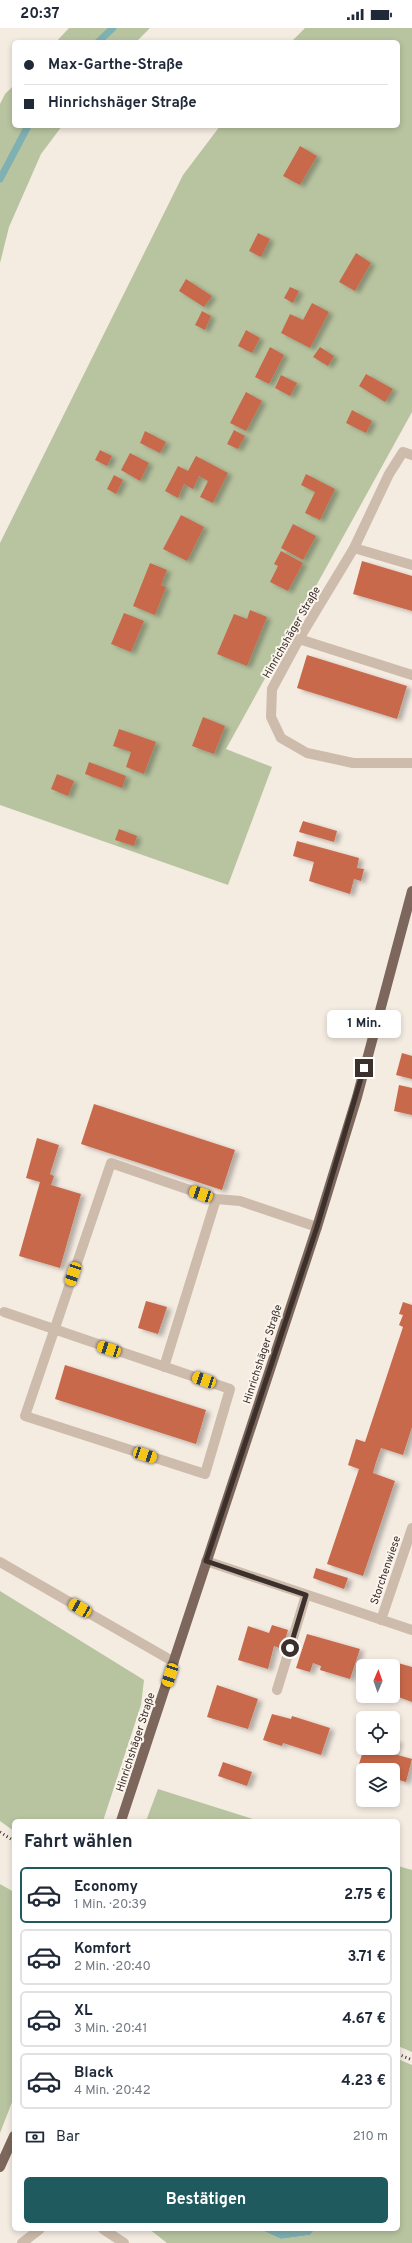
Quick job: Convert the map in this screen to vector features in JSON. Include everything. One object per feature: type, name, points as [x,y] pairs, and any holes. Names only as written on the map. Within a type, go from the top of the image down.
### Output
[{"type":"main road","name":"Hinrichshäger Straße","points":[[122,1819],[317,1227],[357,1097],[412,891]]},
{"type":"main road","points":[[0,2167],[12,2140]]},
{"type":"street","name":"Hinrichshäger Straße","points":[[412,455],[402,452],[389,474],[354,548],[299,639],[272,690],[271,717],[281,738],[307,753],[353,763],[412,763]]},
{"type":"street","points":[[354,548],[412,565]]},
{"type":"street","points":[[299,639],[412,675]]},
{"type":"street","points":[[4,1312],[54,1330],[230,1389],[205,1474],[25,1416],[54,1330],[111,1163],[216,1199],[240,1201],[317,1227]]},
{"type":"street","points":[[164,1367],[216,1199]]},
{"type":"street","name":"Storchenwiese","points":[[381,1620],[412,1528]]},
{"type":"street","points":[[206,1561],[412,1630]]},
{"type":"street","points":[[0,1562],[174,1662]]},
{"type":"street","points":[[277,1690],[306,1595]]},
{"type":"street","points":[[22,2243],[37,2231]]},
{"type":"street","points":[[105,2231],[124,2243]]},
{"type":"green space","points":[[69,28],[150,28],[138,40],[58,40]]},
{"type":"green space","points":[[305,28],[412,28],[412,412],[226,749],[272,767],[228,885],[0,805],[0,543],[183,175],[218,128],[400,128],[400,40],[293,40]]},
{"type":"green space","points":[[12,87],[12,128],[60,128],[41,154],[9,227],[0,263],[0,104],[5,94]]},
{"type":"green space","points":[[0,1591],[144,1680],[141,1705],[104,1819],[12,1819],[12,1830],[0,1821]]},
{"type":"green space","points":[[158,1789],[253,1819],[147,1819]]},
{"type":"green space","points":[[400,1867],[412,1870],[412,2052],[400,2047]]},
{"type":"green space","points":[[0,1884],[12,1891],[12,2102],[0,2133]]},
{"type":"green space","points":[[400,2060],[412,2065],[412,2243],[167,2243],[152,2231],[263,2231],[281,2239],[310,2235],[313,2231],[400,2231]]},
{"type":"water","points":[[263,2231],[313,2231],[310,2235],[281,2239]]},
{"type":"building","points":[[300,146],[317,156],[300,185],[283,176]]},
{"type":"building","points":[[258,233],[270,239],[261,257],[249,251]]},
{"type":"building","points":[[356,253],[371,263],[355,291],[339,282]]},
{"type":"building","points":[[186,279],[212,296],[204,307],[179,291]]},
{"type":"building","points":[[290,287],[299,291],[293,303],[284,298]]},
{"type":"building","points":[[312,303],[329,312],[310,348],[281,333],[290,314],[303,320]]},
{"type":"building","points":[[202,311],[211,316],[205,330],[195,325]]},
{"type":"building","points":[[246,330],[260,338],[252,353],[238,346]]},
{"type":"building","points":[[270,347],[284,355],[269,384],[255,377]]},
{"type":"building","points":[[320,347],[334,356],[328,366],[313,357]]},
{"type":"building","points":[[366,374],[393,389],[385,402],[359,386]]},
{"type":"building","points":[[281,375],[297,383],[290,396],[275,388]]},
{"type":"building","points":[[246,392],[262,401],[246,431],[230,423]]},
{"type":"building","points":[[352,410],[372,421],[366,433],[346,423]]},
{"type":"building","points":[[234,430],[245,436],[238,449],[227,444]]},
{"type":"building","points":[[145,431],[166,442],[160,453],[140,443]]},
{"type":"building","points":[[100,450],[112,456],[107,466],[95,460]]},
{"type":"building","points":[[130,453],[149,463],[140,481],[121,470]]},
{"type":"building","points":[[196,456],[228,473],[213,503],[200,497],[208,481],[199,476],[193,489],[184,484],[178,498],[165,491],[178,466],[188,471]]},
{"type":"building","points":[[306,474],[335,489],[320,520],[305,513],[315,492],[301,485]]},
{"type":"building","points":[[114,475],[123,480],[116,494],[107,489]]},
{"type":"building","points":[[181,515],[204,527],[187,561],[163,549]]},
{"type":"building","points":[[293,524],[316,536],[303,560],[281,548]]},
{"type":"building","points":[[281,551],[303,563],[288,591],[270,582],[278,566],[274,564]]},
{"type":"building","points":[[362,561],[412,576],[412,611],[353,594]]},
{"type":"building","points":[[150,563],[167,570],[161,585],[166,587],[155,615],[133,606]]},
{"type":"building","points":[[250,610],[267,617],[247,666],[217,654],[234,614],[247,619]]},
{"type":"building","points":[[124,613],[144,621],[131,652],[111,644]]},
{"type":"building","points":[[307,655],[407,686],[397,719],[297,688]]},
{"type":"building","points":[[203,717],[225,726],[214,754],[192,746]]},
{"type":"building","points":[[119,729],[156,742],[144,774],[126,767],[131,752],[113,746]]},
{"type":"building","points":[[89,762],[126,776],[122,788],[85,774]]},
{"type":"building","points":[[57,774],[74,781],[68,796],[51,789]]},
{"type":"building","points":[[303,821],[337,831],[334,842],[299,832]]},
{"type":"building","points":[[119,829],[137,836],[134,846],[115,840]]},
{"type":"building","points":[[297,841],[359,858],[357,868],[364,869],[361,881],[354,879],[350,894],[309,881],[314,862],[293,856]]},
{"type":"building","points":[[402,1053],[412,1056],[412,1079],[396,1075]]},
{"type":"building","points":[[399,1085],[412,1088],[412,1115],[394,1111]]},
{"type":"building","points":[[94,1104],[235,1150],[222,1190],[81,1144]]},
{"type":"building","points":[[37,1138],[59,1145],[50,1174],[54,1176],[51,1185],[81,1194],[60,1268],[19,1256],[40,1182],[26,1178]]},
{"type":"building","points":[[146,1301],[167,1307],[158,1334],[138,1328]]},
{"type":"building","points":[[403,1302],[412,1305],[412,1427],[403,1455],[381,1448],[376,1462],[373,1473],[395,1481],[363,1576],[327,1564],[359,1469],[348,1465],[356,1439],[365,1442],[403,1327],[399,1325],[403,1315],[399,1314]]},
{"type":"building","points":[[65,1365],[206,1410],[196,1444],[55,1399]]},
{"type":"building","points":[[316,1568],[348,1578],[344,1589],[313,1578]]},
{"type":"building","points":[[272,1625],[288,1630],[282,1649],[274,1646],[268,1669],[238,1660],[248,1626],[269,1633]]},
{"type":"building","points":[[307,1634],[360,1649],[350,1679],[320,1670],[321,1666],[313,1663],[310,1672],[296,1668]]},
{"type":"building","points":[[400,1664],[412,1667],[412,1702],[400,1698]]},
{"type":"building","points":[[217,1685],[258,1699],[248,1729],[207,1717]]},
{"type":"building","points":[[272,1714],[291,1719],[292,1716],[330,1728],[321,1755],[283,1743],[282,1746],[263,1740]]},
{"type":"building","points":[[362,1755],[398,1755],[412,1759],[406,1782],[400,1780],[400,1763],[359,1763]]},
{"type":"building","points":[[223,1762],[252,1772],[247,1786],[218,1776]]},
{"type":"waterway","points":[[100,40],[113,28]]},
{"type":"waterway","points":[[0,179],[27,128]]},
{"type":"railway","points":[[0,1832],[12,1840]]},
{"type":"railway","points":[[400,2055],[412,2060]]},
{"type":"route","points":[[290,1648],[306,1595],[206,1561],[317,1227],[357,1097],[364,1068]]}]
